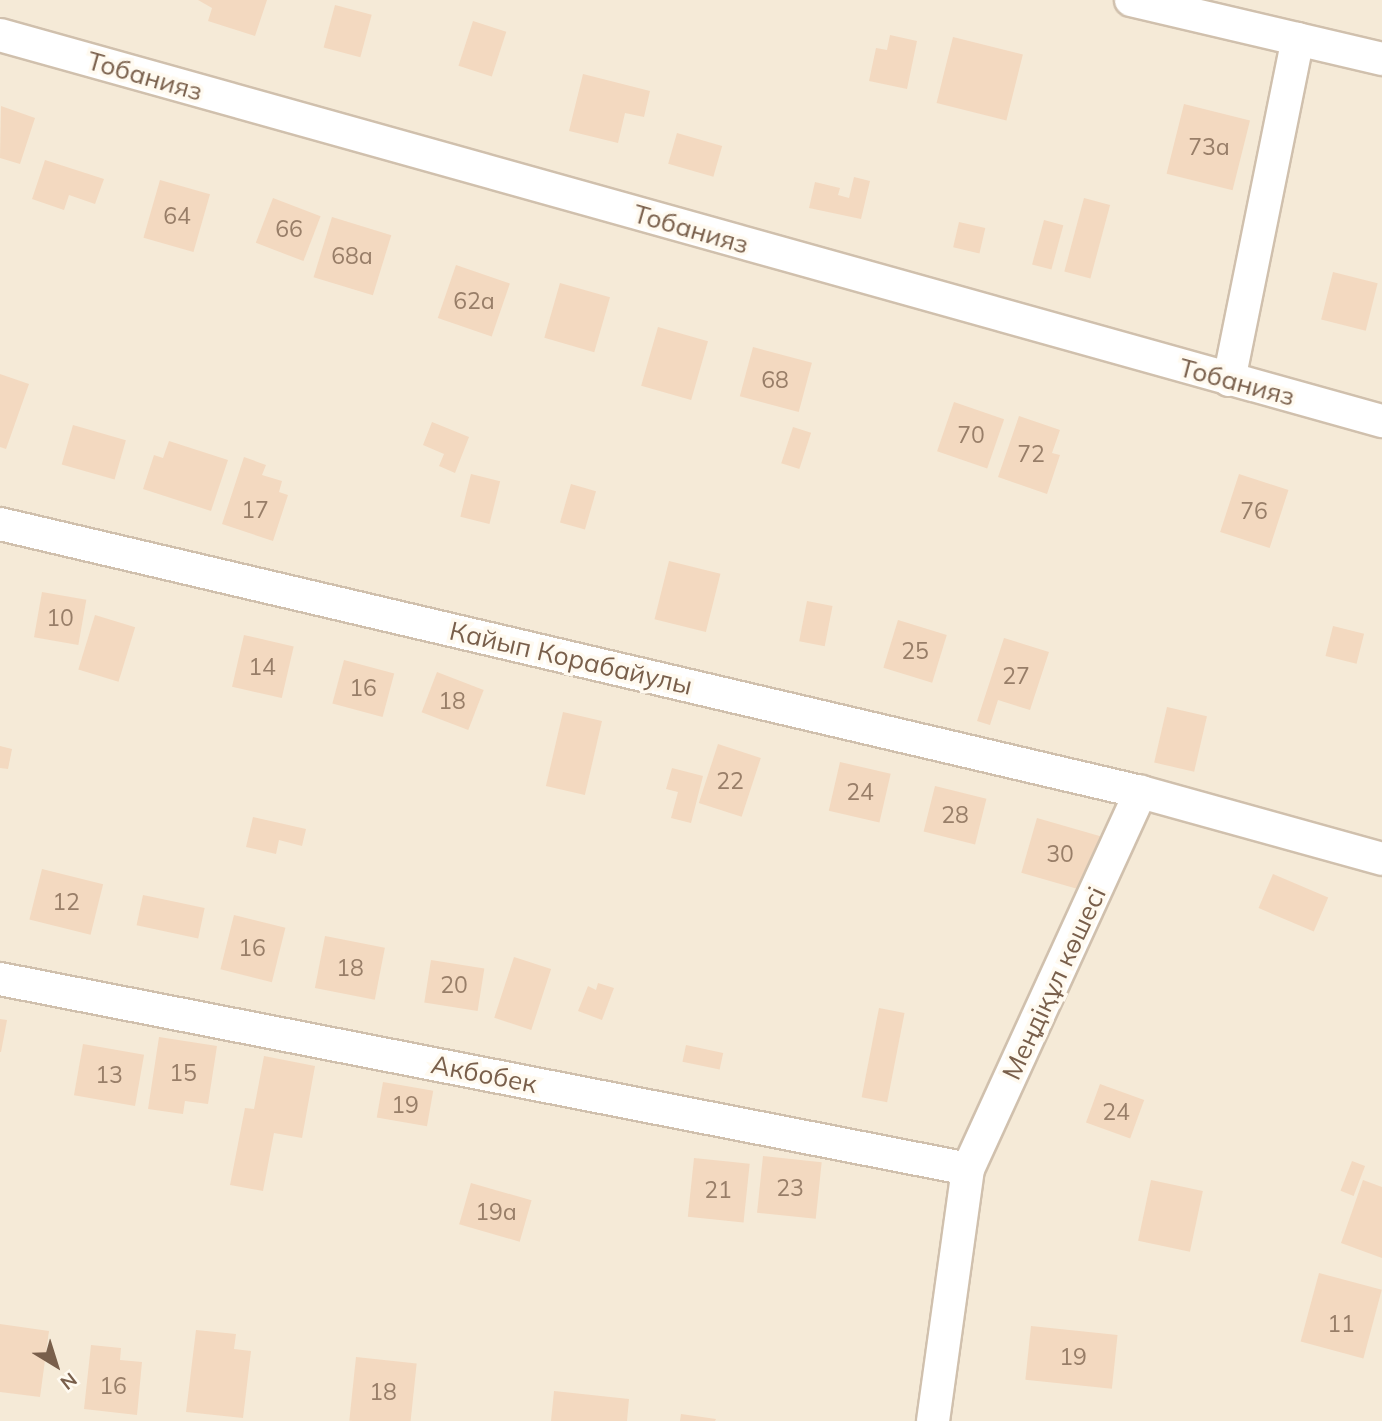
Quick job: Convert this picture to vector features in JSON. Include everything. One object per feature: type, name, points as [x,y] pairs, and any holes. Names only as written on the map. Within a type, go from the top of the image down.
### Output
[{"type":"street","points":[[1131,0],[1382,59]]},
{"type":"street","name":"Тобанияз","points":[[0,35],[1382,421]]},
{"type":"street","points":[[1229,380],[1298,39]]},
{"type":"street","name":"Кайып Корабайулы","points":[[0,524],[1141,792]]},
{"type":"street","points":[[1141,792],[1382,859]]},
{"type":"street","name":"Меңдіқұл көшесі","points":[[933,1421],[968,1168],[1141,792]]},
{"type":"street","name":"Акбобек","points":[[0,979],[968,1168]]},
{"type":"shaded area","points":[[0,0],[1382,0],[1382,1421],[0,1421]]},
{"type":"building","points":[[198,0],[267,0],[255,36],[208,21],[212,8]]},
{"type":"building","points":[[335,5],[372,15],[360,57],[324,48]]},
{"type":"building","points":[[473,21],[506,32],[492,77],[458,66]]},
{"type":"building","points":[[890,35],[917,41],[907,89],[869,81],[876,48],[887,50]]},
{"type":"building","points":[[953,37],[1023,54],[1006,120],[937,103]]},
{"type":"building","points":[[583,74],[650,91],[644,117],[625,113],[618,143],[569,131]]},
{"type":"building","points":[[1184,104],[1250,120],[1233,190],[1167,174]]},
{"type":"building","points":[[1,106],[35,118],[20,164],[0,158]]},
{"type":"building","points":[[677,133],[722,146],[713,177],[668,164]]},
{"type":"building","points":[[45,160],[104,179],[95,204],[69,195],[64,210],[32,199]]},
{"type":"building","points":[[854,177],[870,181],[861,219],[809,208],[815,182],[840,188],[838,195],[849,198]]},
{"type":"building","points":[[160,180],[210,194],[193,252],[143,238]]},
{"type":"building","points":[[273,198],[321,216],[303,261],[256,243]]},
{"type":"building","points":[[1084,198],[1110,205],[1090,278],[1064,271]]},
{"type":"building","points":[[332,217],[391,235],[373,295],[314,277]]},
{"type":"building","points":[[1044,220],[1063,225],[1051,270],[1032,264]]},
{"type":"building","points":[[959,222],[985,228],[979,253],[953,247]]},
{"type":"building","points":[[456,265],[510,284],[492,337],[438,318]]},
{"type":"building","points":[[1333,272],[1378,283],[1366,331],[1321,320]]},
{"type":"building","points":[[560,283],[610,297],[594,352],[544,338]]},
{"type":"building","points":[[658,327],[708,341],[691,400],[641,386]]},
{"type":"building","points":[[753,347],[812,363],[799,412],[740,396]]},
{"type":"building","points":[[0,374],[29,384],[6,449],[0,447]]},
{"type":"building","points":[[954,402],[1004,419],[987,468],[937,451]]},
{"type":"building","points":[[1019,416],[1060,430],[1052,453],[1060,455],[1047,494],[998,477]]},
{"type":"building","points":[[432,422],[469,437],[455,473],[439,466],[444,454],[423,445]]},
{"type":"building","points":[[73,425],[126,440],[115,480],[62,464]]},
{"type":"building","points":[[793,427],[811,433],[799,469],[781,463]]},
{"type":"building","points":[[169,441],[228,460],[211,511],[143,489],[154,455],[163,458]]},
{"type":"building","points":[[244,457],[266,465],[262,475],[282,481],[279,492],[288,495],[273,541],[222,524]]},
{"type":"building","points":[[471,474],[500,481],[489,524],[460,517]]},
{"type":"building","points":[[1239,474],[1288,490],[1270,548],[1220,532]]},
{"type":"building","points":[[571,484],[596,491],[585,530],[560,522]]},
{"type":"building","points":[[669,561],[720,574],[706,632],[654,619]]},
{"type":"building","points":[[42,592],[86,600],[78,645],[34,637]]},
{"type":"building","points":[[807,601],[833,606],[825,646],[799,641]]},
{"type":"building","points":[[95,615],[135,627],[118,682],[78,670]]},
{"type":"building","points":[[898,620],[947,635],[932,683],[883,668]]},
{"type":"building","points":[[1333,626],[1364,634],[1357,664],[1326,656]]},
{"type":"building","points":[[244,635],[294,646],[282,698],[232,687]]},
{"type":"building","points":[[1004,638],[1049,652],[1030,710],[998,700],[990,725],[977,721]]},
{"type":"building","points":[[344,660],[394,673],[383,717],[332,703]]},
{"type":"building","points":[[437,672],[484,690],[468,730],[422,712]]},
{"type":"building","points":[[1167,707],[1207,716],[1194,772],[1154,763]]},
{"type":"building","points":[[563,712],[602,721],[585,795],[546,786]]},
{"type":"building","points":[[718,744],[761,758],[742,817],[699,803]]},
{"type":"building","points":[[0,746],[12,749],[8,769],[0,768]]},
{"type":"building","points":[[840,762],[891,774],[879,822],[829,811]]},
{"type":"building","points":[[672,768],[703,776],[691,823],[671,818],[678,792],[666,789]]},
{"type":"building","points":[[935,786],[986,799],[975,844],[924,832]]},
{"type":"building","points":[[253,817],[306,829],[302,846],[279,840],[276,854],[246,847]]},
{"type":"building","points":[[1037,818],[1100,836],[1085,891],[1021,873]]},
{"type":"building","points":[[42,869],[103,884],[91,935],[29,919]]},
{"type":"building","points":[[1273,874],[1328,897],[1314,932],[1259,908]]},
{"type":"building","points":[[143,895],[205,908],[198,938],[137,925]]},
{"type":"building","points":[[234,915],[285,928],[272,982],[220,969]]},
{"type":"building","points":[[325,936],[385,948],[375,1000],[315,988]]},
{"type":"building","points":[[514,957],[551,969],[531,1030],[494,1018]]},
{"type":"building","points":[[431,960],[484,968],[478,1011],[424,1002]]},
{"type":"building","points":[[598,983],[614,988],[602,1020],[578,1011],[588,986],[596,990]]},
{"type":"building","points":[[879,1008],[905,1013],[887,1102],[862,1097]]},
{"type":"building","points":[[0,1019],[7,1020],[1,1052],[0,1052]]},
{"type":"building","points":[[159,1037],[217,1046],[208,1104],[185,1101],[183,1114],[148,1109]]},
{"type":"building","points":[[83,1044],[144,1055],[135,1106],[74,1095]]},
{"type":"building","points":[[686,1045],[723,1053],[720,1070],[682,1062]]},
{"type":"building","points":[[264,1056],[315,1066],[302,1138],[274,1133],[263,1191],[230,1185],[245,1108],[254,1109]]},
{"type":"building","points":[[383,1082],[433,1091],[427,1126],[377,1117]]},
{"type":"building","points":[[1100,1084],[1144,1100],[1130,1139],[1086,1123]]},
{"type":"building","points":[[763,1156],[822,1162],[816,1219],[757,1213]]},
{"type":"building","points":[[694,1158],[750,1164],[744,1223],[688,1217]]},
{"type":"building","points":[[1352,1161],[1365,1166],[1354,1196],[1341,1191]]},
{"type":"building","points":[[1151,1180],[1203,1191],[1190,1252],[1138,1241]]},
{"type":"building","points":[[1363,1180],[1382,1187],[1382,1258],[1341,1243]]},
{"type":"building","points":[[471,1183],[532,1200],[520,1242],[459,1224]]},
{"type":"building","points":[[1319,1273],[1382,1290],[1363,1358],[1301,1342]]},
{"type":"building","points":[[0,1324],[49,1331],[40,1397],[0,1392]]},
{"type":"building","points":[[1031,1326],[1118,1335],[1112,1389],[1025,1380]]},
{"type":"building","points":[[196,1330],[236,1334],[234,1349],[251,1351],[243,1418],[186,1412]]},
{"type":"building","points":[[91,1345],[121,1348],[120,1360],[142,1362],[137,1415],[84,1409]]},
{"type":"building","points":[[356,1357],[417,1363],[411,1421],[349,1421]]},
{"type":"building","points":[[554,1391],[629,1399],[627,1421],[551,1421]]},
{"type":"building","points":[[681,1414],[716,1419],[680,1421]]}]
